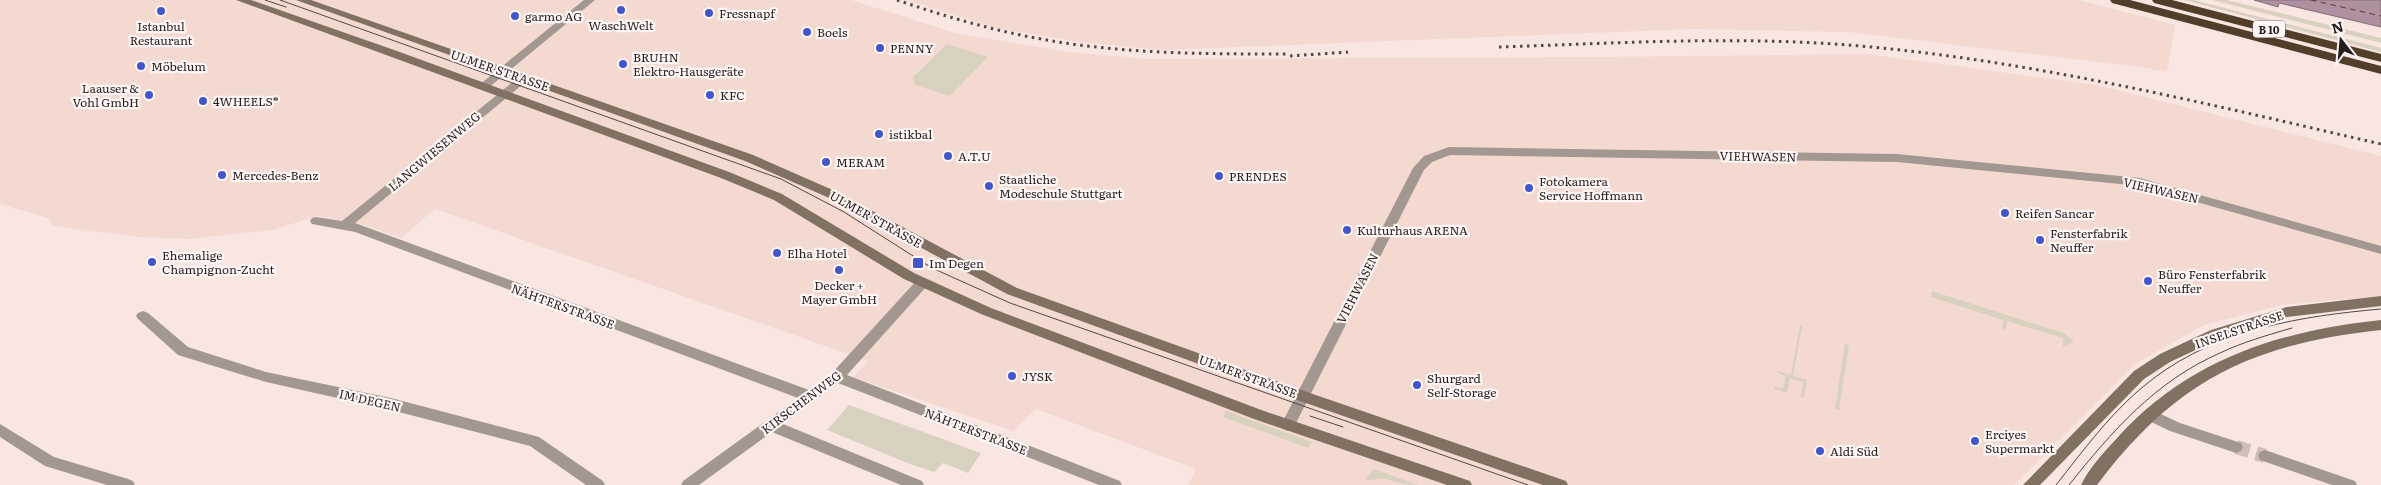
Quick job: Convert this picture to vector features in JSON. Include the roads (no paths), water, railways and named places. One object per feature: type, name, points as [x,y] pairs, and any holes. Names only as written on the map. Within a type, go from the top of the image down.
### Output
[{"type":"highway","name":"B 10","points":[[2116,0],[2381,70]]},
{"type":"highway","name":"B 10","points":[[2158,0],[2381,58]]},
{"type":"street","name":"ULMER STRASSE","points":[[241,0],[393,52],[483,88],[778,197],[922,282],[1004,318],[1288,425],[1465,485]]},
{"type":"street","name":"ULMER STRASSE","points":[[301,0],[727,149],[831,194],[921,244],[1012,290],[1302,396],[1560,485]]},
{"type":"street","points":[[483,88],[590,0]]},
{"type":"street","name":"LANGWIESENWEG","points":[[346,225],[524,78]]},
{"type":"street","name":"VIEHWASEN","points":[[1288,425],[1419,168],[1428,159],[1448,152],[1896,158],[2140,182],[2381,250]]},
{"type":"street","name":"NÄHTERSTRASSE","points":[[316,221],[346,225],[809,396]]},
{"type":"street","name":"KIRSCHENWEG","points":[[688,485],[837,377],[922,282]]},
{"type":"street","name":"INSELSTRASSE","points":[[2030,485],[2139,375],[2165,358],[2216,334],[2287,312],[2381,301]]},
{"type":"street","name":"IM DEGEN","points":[[143,316],[183,351],[266,377],[391,404],[534,441],[598,485]]},
{"type":"street","points":[[2088,485],[2150,414],[2183,388],[2221,366],[2263,348],[2307,336],[2381,325]]},
{"type":"street","name":"NÄHTERSTRASSE","points":[[837,377],[1115,485]]},
{"type":"street","points":[[2150,414],[2175,427],[2236,446]]},
{"type":"street","points":[[770,425],[917,485]]},
{"type":"street","points":[[0,430],[50,462],[128,485]]},
{"type":"street","points":[[2265,456],[2350,485]]},
{"type":"tunnel","points":[[2236,447],[2265,456]]},
{"type":"tram line","points":[[265,0],[286,7]]},
{"type":"tram line","points":[[280,0],[781,179],[844,212],[932,268],[1010,303],[1528,485]]},
{"type":"tram line","points":[[2056,485],[2078,456],[2126,402],[2154,378],[2179,361],[2234,336],[2262,328],[2321,316],[2381,309]]},
{"type":"tram line","points":[[2069,485],[2119,427],[2155,393],[2175,378],[2197,364],[2229,349],[2292,328]]},
{"type":"tram line","points":[[1310,416],[1343,427]]},
{"type":"railway","points":[[897,0],[986,27],[1071,44],[1164,52],[1288,54]]},
{"type":"railway","points":[[1499,47],[1638,42],[1778,41],[1824,43],[1935,54],[2063,74],[2191,100],[2381,144]]},
{"type":"railway","points":[[1290,56],[1348,52]]},
{"type":"place","name":"WaschWelt","points":[[621,10]]},
{"type":"place","name":"Istanbul Restaurant","points":[[161,11]]},
{"type":"place","name":"Fressnapf","points":[[709,13]]},
{"type":"place","name":"garmo AG","points":[[515,16]]},
{"type":"place","name":"Boels","points":[[807,32]]},
{"type":"place","name":"PENNY","points":[[880,48]]},
{"type":"place","name":"BRUHN Elektro-Hausgeräte","points":[[623,64]]},
{"type":"place","name":"Möbelum","points":[[141,66]]},
{"type":"place","name":"Laauser & Vohl GmbH","points":[[149,95]]},
{"type":"place","name":"KFC","points":[[710,95]]},
{"type":"place","name":"4WHEELS®","points":[[203,101]]},
{"type":"place","name":"istikbal","points":[[879,134]]},
{"type":"place","name":"A.T.U","points":[[948,156]]},
{"type":"place","name":"MERAM","points":[[826,162]]},
{"type":"place","name":"Mercedes-Benz","points":[[222,175]]},
{"type":"place","name":"PRENDES","points":[[1219,176]]},
{"type":"place","name":"Staatliche Modeschule Stuttgart","points":[[989,186]]},
{"type":"place","name":"Fotokamera Service Hoffmann","points":[[1529,188]]},
{"type":"place","name":"Reifen Sancar","points":[[2005,213]]},
{"type":"place","name":"Kulturhaus ARENA","points":[[1347,230]]},
{"type":"place","name":"Fensterfabrik Neuffer","points":[[2040,240]]},
{"type":"place","name":"Elha Hotel","points":[[777,253]]},
{"type":"place","name":"Ehemalige Champignon-Zucht","points":[[152,262]]},
{"type":"place","name":"Im Degen","points":[[918,263]]},
{"type":"place","name":"Decker + Mayer GmbH","points":[[839,270]]},
{"type":"place","name":"Büro Fensterfabrik Neuffer","points":[[2148,281]]},
{"type":"place","name":"JYSK","points":[[1012,376]]},
{"type":"place","name":"Shurgard Self-Storage","points":[[1417,385]]},
{"type":"place","name":"Erciyes Supermarkt","points":[[1975,441]]},
{"type":"place","name":"Aldi Süd","points":[[1820,451]]}]
